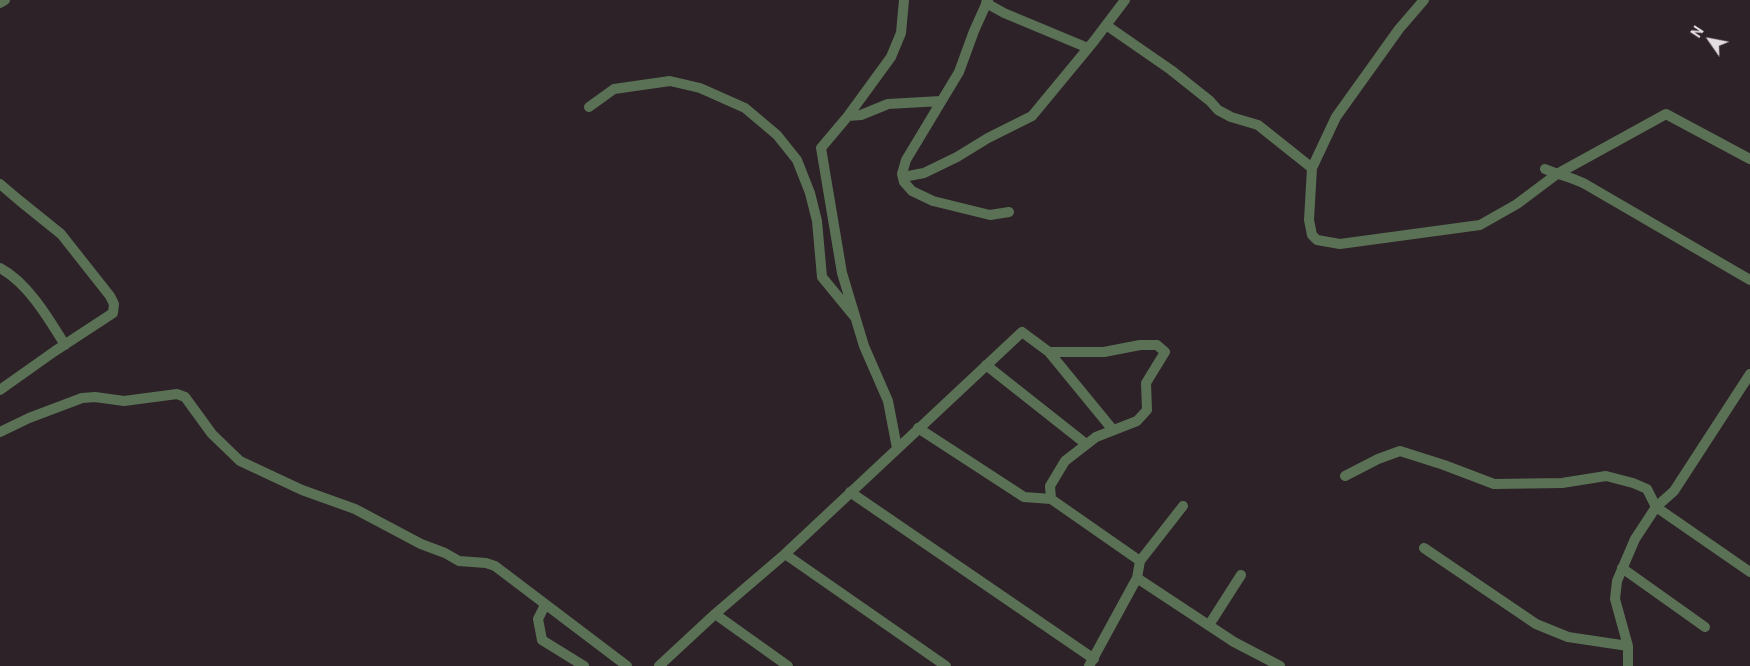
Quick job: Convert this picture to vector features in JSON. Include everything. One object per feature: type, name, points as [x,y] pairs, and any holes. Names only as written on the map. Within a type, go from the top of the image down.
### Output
[{"type":"street","points":[[0,3],[5,0]]},
{"type":"street","points":[[897,448],[888,401],[864,346],[842,273],[821,148],[848,116],[891,56],[901,33],[904,0]]},
{"type":"street","points":[[903,176],[924,173],[1032,116],[1088,48],[1124,0]]},
{"type":"street","points":[[1424,0],[1399,29],[1336,117],[1312,168],[1309,220],[1312,235],[1317,240],[1340,244],[1480,225],[1518,204],[1557,174],[1666,114],[1750,158]]},
{"type":"street","points":[[1009,212],[990,216],[933,201],[912,192],[904,182],[903,176],[906,160],[959,72],[987,2],[1004,13],[1088,48]]},
{"type":"street","points":[[1106,24],[1171,70],[1210,101],[1218,110],[1231,117],[1258,125],[1312,168]]},
{"type":"street","points":[[589,107],[614,90],[670,81],[700,88],[745,108],[777,135],[797,160],[810,193],[817,221],[822,277],[856,319]]},
{"type":"street","points":[[848,116],[861,115],[888,104],[941,101]]},
{"type":"street","points":[[1545,169],[1572,177],[1585,184],[1750,280]]},
{"type":"street","points":[[0,184],[61,234],[110,296],[114,304],[113,314],[64,345],[0,390]]},
{"type":"street","points":[[0,268],[8,272],[41,306],[64,345]]},
{"type":"street","points":[[659,666],[715,614],[785,554],[1022,332],[1049,352],[1113,430]]},
{"type":"street","points":[[1049,352],[1104,352],[1140,345],[1157,345],[1165,352],[1146,383],[1147,410],[1137,421],[1096,437],[1065,461],[1050,486],[1051,500]]},
{"type":"street","points":[[986,365],[1086,444]]},
{"type":"street","points":[[1628,666],[1628,646],[1615,599],[1617,581],[1622,568],[1635,539],[1656,507],[1674,491],[1750,374]]},
{"type":"street","points":[[0,432],[29,418],[82,398],[95,397],[124,401],[177,394],[185,396],[212,434],[240,461],[302,490],[355,509],[421,544],[445,553],[459,561],[486,563],[495,566],[627,666]]},
{"type":"street","points":[[918,428],[1024,497],[1051,500],[1140,561]]},
{"type":"street","points":[[1346,476],[1378,459],[1400,451],[1494,484],[1562,482],[1606,476],[1647,489],[1656,507],[1750,572]]},
{"type":"street","points":[[850,492],[1091,662],[1137,578],[1140,561],[1183,506]]},
{"type":"street","points":[[1424,548],[1536,624],[1568,637],[1628,646]]},
{"type":"street","points":[[785,554],[946,666]]},
{"type":"street","points":[[1622,568],[1705,627]]},
{"type":"street","points":[[1209,625],[1241,575]]},
{"type":"street","points":[[1137,578],[1234,642],[1280,666]]},
{"type":"street","points":[[545,605],[538,619],[542,640],[584,666]]},
{"type":"street","points":[[715,614],[788,666]]}]
